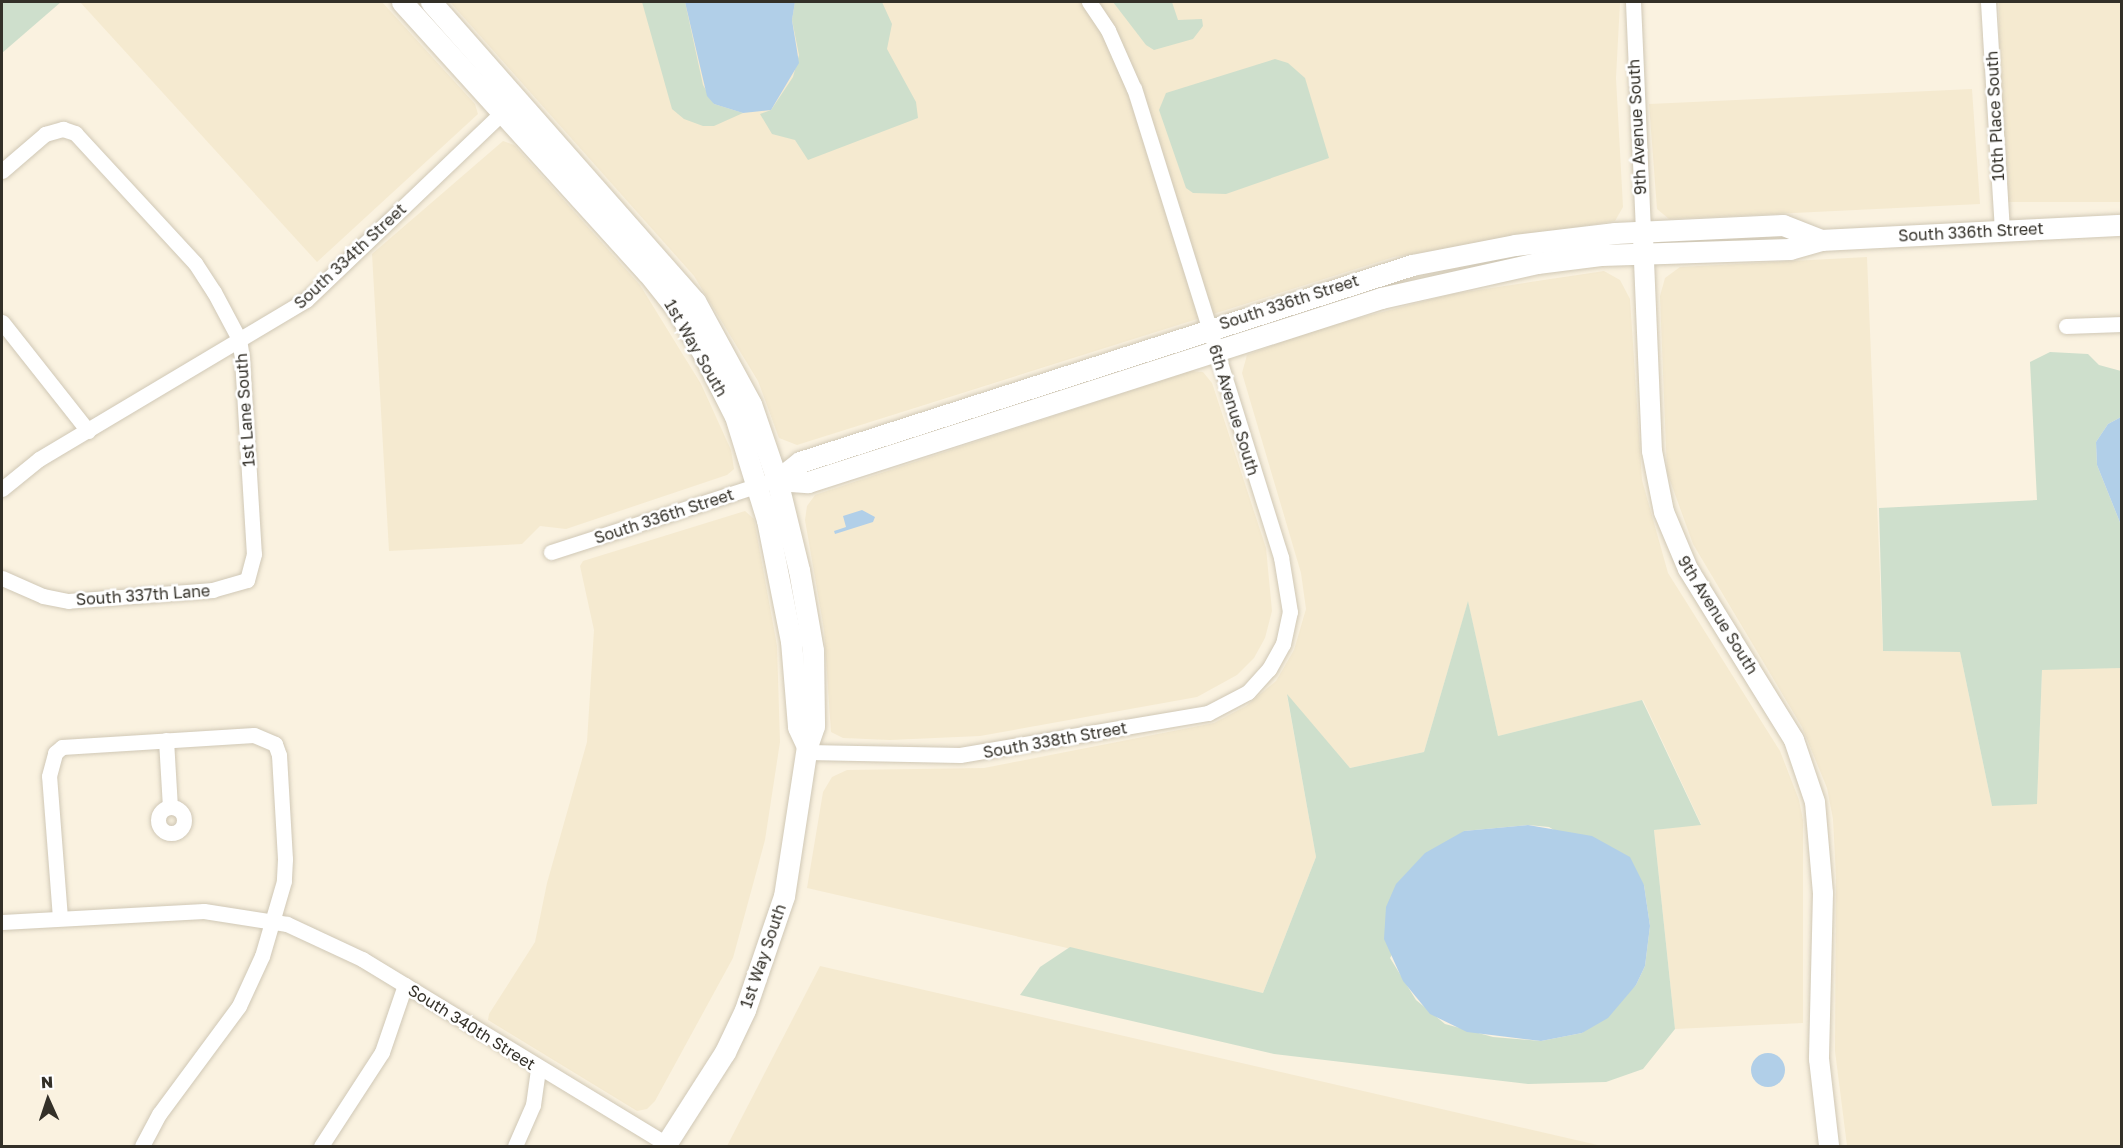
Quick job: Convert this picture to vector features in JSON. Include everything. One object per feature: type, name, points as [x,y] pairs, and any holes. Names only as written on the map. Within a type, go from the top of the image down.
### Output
[{"type":"main road","name":"1st Way South","points":[[402,2],[676,308],[735,416],[767,483]]},
{"type":"main road","name":"1st Way South","points":[[430,2],[664,261],[695,301],[751,404],[767,483],[791,641],[798,727],[807,749],[788,873],[764,962],[725,1052],[666,1145]]},
{"type":"main road","name":"South 336th Street","points":[[767,483],[800,462],[1208,328],[1412,265],[1515,244],[1643,232],[1783,225],[1821,240]]},
{"type":"main road","name":"South 336th Street","points":[[767,483],[808,482],[1381,298],[1452,281],[1574,258],[1790,249],[1821,240],[2121,225]]},
{"type":"street","name":"6th Avenue South","points":[[1089,2],[1108,30],[1134,89],[1290,594],[1287,629],[1278,655]]},
{"type":"street","name":"9th Avenue South","points":[[1633,2],[1652,451],[1664,512],[1688,569],[1794,740],[1815,802],[1822,872],[1819,1059],[1829,1146]]},
{"type":"street","name":"10th Place South","points":[[1988,2],[2002,231]]},
{"type":"street","name":"South 334th Street","points":[[2,489],[39,459],[306,300],[502,113]]},
{"type":"street","name":"1st Lane South","points":[[2,171],[45,134],[63,129],[81,138],[195,263],[239,339],[254,534],[254,564],[249,577]]},
{"type":"street","points":[[2,322],[88,431]]},
{"type":"street","points":[[2066,327],[2121,324]]},
{"type":"street","name":"South 336th Street","points":[[551,552],[767,483]]},
{"type":"street","name":"South 337th Lane","points":[[2,578],[43,596],[68,601],[213,590],[235,586],[249,577]]},
{"type":"street","name":"South 338th Street","points":[[807,749],[960,755],[1208,713],[1248,692],[1278,655]]},
{"type":"street","points":[[60,918],[49,776],[55,753],[62,747],[89,743],[254,735],[275,744],[279,755],[285,859],[272,920],[254,977],[217,1040],[159,1114],[142,1146]]},
{"type":"street","points":[[166,740],[170,807]]},
{"type":"street","name":"South 340th Street","points":[[2,922],[204,911],[272,920],[319,936],[405,985],[666,1145]]},
{"type":"street","points":[[321,1146],[382,1052],[405,985]]},
{"type":"street","points":[[514,1146],[533,1105],[538,1068]]},
{"type":"shaded area","points":[[80,2],[382,2],[475,104],[478,114],[317,262]]},
{"type":"shaded area","points":[[450,2],[1620,2],[1616,78],[1623,207],[1615,221],[1394,257],[797,445],[779,438],[758,381],[694,276]]},
{"type":"shaded area","points":[[1999,2],[2121,2],[2121,202],[1999,202]]},
{"type":"shaded area","points":[[1972,89],[1980,204],[1669,219],[1657,209],[1649,104]]},
{"type":"shaded area","points":[[503,141],[514,145],[640,285],[701,384],[731,450],[734,469],[727,475],[566,529],[540,526],[522,544],[389,551],[372,254]]},
{"type":"shaded area","points":[[1867,257],[1883,651],[1960,652],[1992,806],[2037,803],[2042,669],[2121,668],[2121,1146],[1847,1146],[1835,1051],[1836,877],[1833,819],[1827,788],[1802,727],[1693,544],[1667,472],[1660,296],[1665,278],[1680,267]]},
{"type":"shaded area","points":[[1604,271],[1620,280],[1630,299],[1642,480],[1668,573],[1780,751],[1799,800],[1803,820],[1803,1023],[1675,1029],[1654,830],[1701,824],[1643,700],[1498,736],[1468,602],[1424,752],[1350,768],[1287,695],[1316,857],[1263,993],[807,888],[823,792],[832,777],[847,770],[984,768],[1214,723],[1246,706],[1276,681],[1294,650],[1306,609],[1301,573],[1242,373],[1247,355],[1317,329],[1452,294]]},
{"type":"shaded area","points":[[1190,371],[1203,372],[1212,383],[1266,548],[1272,611],[1265,638],[1254,658],[1237,675],[1197,697],[980,736],[890,740],[843,738],[831,732],[824,630],[805,520],[807,506],[815,495]]},
{"type":"shaded area","points":[[745,511],[754,519],[777,646],[780,742],[765,840],[733,958],[655,1101],[647,1109],[637,1111],[488,1020],[489,1014],[535,942],[547,883],[587,742],[594,630],[580,566],[583,561]]},
{"type":"shaded area","points":[[820,966],[1602,1146],[727,1146]]},
{"type":"green space","points":[[2,2],[61,2],[2,53]]},
{"type":"green space","points":[[642,2],[685,2],[703,85],[714,104],[743,113],[714,126],[703,126],[684,119],[672,109]]},
{"type":"green space","points":[[795,2],[882,2],[892,24],[887,49],[916,102],[918,118],[808,160],[795,140],[772,134],[760,114],[771,110],[793,77],[799,55],[792,20]]},
{"type":"green space","points":[[1113,2],[1172,2],[1178,20],[1202,19],[1203,26],[1193,39],[1154,50],[1146,45]]},
{"type":"green space","points":[[1275,59],[1288,63],[1305,78],[1329,158],[1226,194],[1193,193],[1186,188],[1159,110],[1166,93]]},
{"type":"green space","points":[[2050,352],[2088,354],[2099,365],[2121,371],[2121,417],[2108,424],[2096,442],[2097,465],[2121,525],[2121,668],[2042,670],[2037,804],[1992,806],[1960,652],[1883,651],[1879,508],[2037,500],[2030,362]]},
{"type":"green space","points":[[1468,601],[1498,736],[1642,700],[1701,825],[1654,830],[1675,1029],[1643,1069],[1606,1082],[1528,1084],[1274,1054],[1020,995],[1040,967],[1070,947],[1263,993],[1316,857],[1287,694],[1350,768],[1424,752]],"holes":[[[1528,825],[1549,827],[1644,885],[1650,926],[1645,966],[1636,985],[1582,1033],[1541,1041],[1493,1037],[1445,1024],[1416,1000],[1390,958],[1464,831]]]},
{"type":"water","points":[[685,2],[795,2],[792,20],[799,63],[771,110],[743,113],[714,104],[707,96]]},
{"type":"water","points":[[2121,417],[2121,525],[2097,465],[2096,442],[2108,424]]},
{"type":"water","points":[[862,510],[875,517],[873,522],[835,534],[834,531],[846,527],[843,516]]},
{"type":"water","points":[[1528,825],[1592,836],[1630,857],[1644,885],[1650,926],[1645,966],[1636,985],[1608,1018],[1582,1033],[1541,1041],[1467,1032],[1430,1014],[1403,981],[1384,939],[1386,907],[1396,884],[1425,853],[1464,831]]},
{"type":"water","points":[[1768,1053],[1780,1058],[1785,1070],[1780,1082],[1768,1087],[1756,1082],[1751,1070],[1756,1058]]}]
